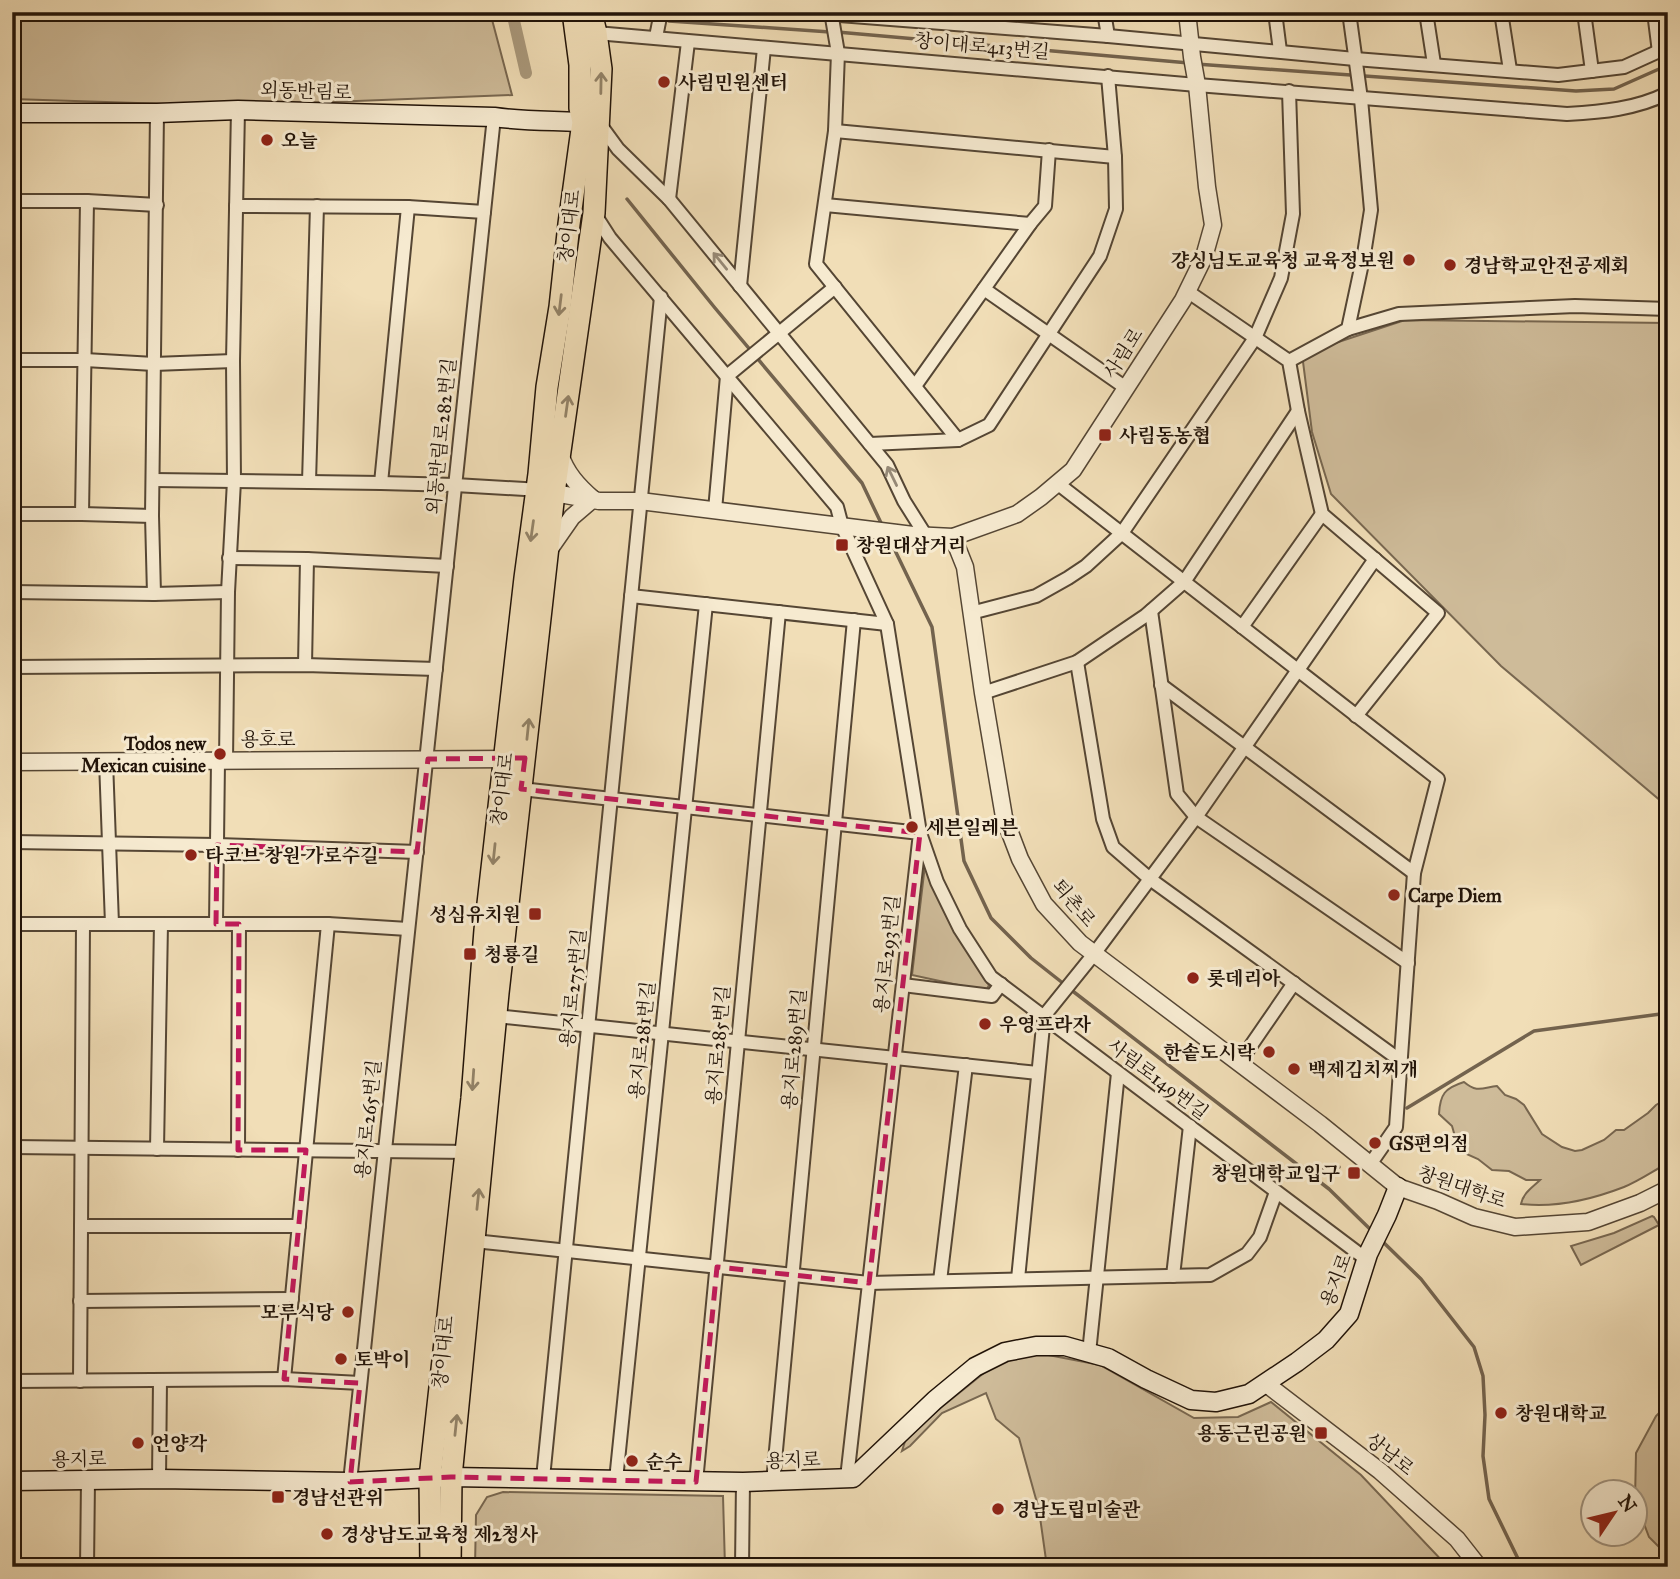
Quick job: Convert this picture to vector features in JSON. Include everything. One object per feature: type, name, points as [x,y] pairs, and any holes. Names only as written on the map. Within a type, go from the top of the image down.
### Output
[{"type":"main road","name":"창이대로","points":[[450,1567],[441,1477],[474,1241],[472,1098],[484,942],[547,553],[547,387],[560,307],[577,164],[587,127],[601,111],[601,69],[586,23]]},
{"type":"main road","name":"외동반림로","points":[[12,113],[238,110],[494,117],[587,127]]},
{"type":"main road","name":"창이대로","points":[[431,1567],[474,1152],[496,1016],[521,789],[515,759],[525,578],[546,491],[560,453],[595,203],[587,127]]},
{"type":"main road","name":"용지로","points":[[12,1481],[159,1479],[350,1482],[441,1477],[773,1482],[853,1478],[935,1400],[975,1367],[1006,1352],[1036,1346],[1065,1346],[1108,1358],[1191,1400],[1216,1402],[1249,1394],[1326,1340],[1349,1314],[1367,1256],[1398,1187]]},
{"type":"street","points":[[656,37],[661,12]]},
{"type":"street","points":[[801,12],[832,17],[1108,36],[1191,51],[1280,51],[1356,64],[1434,64],[1559,75],[1624,67],[1663,50],[1654,12]]},
{"type":"street","points":[[1104,12],[1108,36]]},
{"type":"street","points":[[1187,12],[1191,51]]},
{"type":"street","points":[[1275,12],[1280,51]]},
{"type":"street","points":[[1349,12],[1361,96],[1371,209],[1349,329]]},
{"type":"street","points":[[1426,12],[1434,64]]},
{"type":"street","points":[[1502,12],[1510,70]]},
{"type":"street","points":[[1584,12],[1592,71]]},
{"type":"street","points":[[832,17],[838,50],[835,131],[816,264],[958,440]]},
{"type":"street","name":"창이대로413번길","points":[[586,23],[688,42],[838,50],[1108,76],[1567,114],[1605,112],[1639,105],[1668,93]]},
{"type":"street","points":[[669,199],[688,42]]},
{"type":"street","points":[[740,286],[764,48]]},
{"type":"street","name":"사림로","points":[[844,526],[953,537],[1017,514],[1041,498],[1073,470],[1187,291],[1204,257],[1213,225],[1191,51]]},
{"type":"street","points":[[870,444],[958,440],[989,425],[1100,256],[1116,209],[1115,157],[1108,76]]},
{"type":"street","points":[[971,613],[1036,596],[1086,566],[1122,533],[1255,338],[1281,278],[1293,214],[1289,91]]},
{"type":"street","points":[[216,924],[217,845],[234,481],[233,361],[238,110]]},
{"type":"street","points":[[153,594],[157,113]]},
{"type":"street","name":"외동반림로282번길","points":[[428,759],[494,117]]},
{"type":"street","points":[[587,127],[618,149],[669,199],[870,444],[887,465],[919,535]]},
{"type":"street","points":[[835,131],[1115,157]]},
{"type":"street","points":[[915,386],[1045,206],[1049,150]]},
{"type":"street","points":[[12,201],[157,205]]},
{"type":"street","points":[[82,514],[87,201]]},
{"type":"street","name":"사림로149번길","points":[[595,203],[610,238],[837,507],[887,624],[920,833],[937,882],[960,929],[991,977],[1047,1013],[1118,1073],[1276,1192],[1367,1256]]},
{"type":"street","points":[[825,205],[1030,225]]},
{"type":"street","points":[[236,206],[408,207],[484,212]]},
{"type":"street","points":[[309,482],[317,206]]},
{"type":"street","points":[[381,483],[408,207]]},
{"type":"street","points":[[715,510],[727,376],[835,287]]},
{"type":"street","points":[[984,289],[1126,388]]},
{"type":"street","points":[[1187,291],[1289,361],[1322,514],[1438,613],[1356,716]]},
{"type":"street","points":[[640,501],[660,297]]},
{"type":"street","points":[[1289,361],[1349,329],[1399,314],[1575,306],[1668,309]]},
{"type":"street","points":[[12,360],[154,363],[233,361]]},
{"type":"street","points":[[983,693],[1077,662],[1151,611],[1184,582],[1298,411]]},
{"type":"street","points":[[560,453],[569,474],[593,499]]},
{"type":"street","points":[[153,480],[455,485],[546,491],[593,499],[640,501],[844,526]]},
{"type":"street","points":[[1057,483],[1438,779],[1414,873],[1396,1127],[1371,1163]]},
{"type":"street","points":[[547,553],[572,517],[593,499]]},
{"type":"street","name":"용지로275번길","points":[[543,1478],[640,501]]},
{"type":"street","points":[[12,514],[152,516]]},
{"type":"street","points":[[1242,627],[1322,514]]},
{"type":"street","name":"퇴촌로","points":[[953,537],[965,567],[1004,817],[1020,859],[1044,904],[1091,958],[1238,1063],[1371,1163]]},
{"type":"street","points":[[229,558],[447,566]]},
{"type":"street","points":[[305,665],[307,559]]},
{"type":"street","points":[[1018,1279],[1038,1073],[1047,1013],[1196,817],[1375,559]]},
{"type":"street","points":[[12,593],[228,592]]},
{"type":"street","points":[[631,596],[887,624]]},
{"type":"street","name":"용지로281번길","points":[[616,1480],[706,604]]},
{"type":"street","points":[[1151,611],[1177,794],[1196,817],[1408,962]]},
{"type":"street","name":"용지로285번길","points":[[696,1482],[779,612]]},
{"type":"street","name":"용지로289번길","points":[[773,1482],[854,620]]},
{"type":"street","points":[[1077,662],[1103,819],[1113,847],[1150,879],[1401,1061]]},
{"type":"street","points":[[12,667],[305,665],[436,669]]},
{"type":"street","points":[[1161,685],[1414,873]]},
{"type":"street","name":"용지로265번길","points":[[350,1482],[428,759]]},
{"type":"street","name":"용호로","points":[[12,762],[515,759]]},
{"type":"street","points":[[106,761],[111,924]]},
{"type":"street","points":[[521,789],[920,833]]},
{"type":"street","name":"용지로293번길","points":[[847,1478],[920,833]]},
{"type":"street","points":[[12,842],[416,852]]},
{"type":"street","points":[[80,1381],[83,924]]},
{"type":"street","points":[[157,1149],[161,924]]},
{"type":"street","points":[[238,1150],[239,924]]},
{"type":"street","points":[[284,1379],[328,924]]},
{"type":"street","points":[[12,925],[328,924],[408,929]]},
{"type":"street","points":[[1238,1063],[1294,983]]},
{"type":"street","points":[[903,985],[992,996],[1001,984]]},
{"type":"street","points":[[496,1016],[1038,1073]]},
{"type":"street","points":[[940,1281],[966,1065]]},
{"type":"street","points":[[1089,1353],[1118,1073]]},
{"type":"street","points":[[1173,1276],[1190,1126]]},
{"type":"street","points":[[12,1147],[474,1152]]},
{"type":"street","name":"창원대학로","points":[[1371,1163],[1398,1187],[1474,1217],[1516,1227],[1588,1222],[1640,1203],[1668,1189]]},
{"type":"street","points":[[474,1241],[869,1283],[1210,1275],[1247,1254],[1261,1237],[1276,1192]]},
{"type":"street","points":[[81,1226],[299,1226]]},
{"type":"street","points":[[80,1301],[292,1299]]},
{"type":"street","points":[[12,1381],[284,1379],[360,1384]]},
{"type":"street","points":[[159,1479],[160,1380]]},
{"type":"street","name":"상남로","points":[[1265,1383],[1380,1471],[1457,1539],[1479,1567]]},
{"type":"street","points":[[87,1567],[88,1480]]},
{"type":"street","points":[[742,1567],[743,1482]]},
{"type":"highlighted area","points":[[525,758],[521,789],[920,833],[869,1283],[717,1267],[696,1482],[451,1477],[350,1482],[360,1383],[284,1379],[306,1150],[238,1150],[239,924],[216,924],[217,845],[417,852],[428,759]]},
{"type":"shaded area","points":[[12,12],[490,12],[512,95],[231,106],[12,99]]},
{"type":"shaded area","points":[[1405,320],[1668,323],[1668,807],[1501,666],[1331,494],[1312,432],[1302,354]]},
{"type":"shaded area","points":[[925,865],[952,921],[989,985],[986,991],[912,975]]},
{"type":"shaded area","points":[[1464,1082],[1476,1089],[1497,1086],[1505,1095],[1524,1105],[1542,1134],[1562,1147],[1575,1151],[1604,1140],[1616,1130],[1624,1130],[1668,1098],[1668,1163],[1630,1185],[1600,1195],[1560,1204],[1521,1204],[1526,1193],[1540,1180],[1526,1180],[1509,1171],[1492,1170],[1478,1159],[1462,1152],[1452,1126],[1439,1114],[1445,1093]]},
{"type":"shaded area","points":[[1652,1216],[1659,1225],[1581,1265],[1571,1246],[1614,1233]]},
{"type":"shaded area","points":[[1038,1353],[1100,1365],[1194,1418],[1238,1417],[1271,1402],[1361,1475],[1448,1567],[1047,1567],[1039,1510],[1019,1438],[996,1419],[986,1393],[942,1413],[902,1451],[907,1435],[995,1364]]},
{"type":"shaded area","points":[[1668,1404],[1668,1556],[1648,1534],[1648,1478],[1635,1478],[1636,1453],[1656,1416]]},
{"type":"shaded area","points":[[503,1492],[723,1496],[725,1567],[475,1567],[476,1515],[487,1497]]},
{"type":"waterway","points":[[512,12],[526,73]]},
{"type":"waterway","points":[[513,14],[553,15]]},
{"type":"waterway","points":[[619,20],[650,20]]},
{"type":"waterway","points":[[669,21],[830,32]]},
{"type":"waterway","points":[[837,32],[1189,63]]},
{"type":"waterway","points":[[1196,64],[1576,91],[1614,89],[1668,65]]},
{"type":"waterway","points":[[627,199],[862,483],[882,525]]},
{"type":"waterway","points":[[889,538],[932,627],[964,861],[991,918],[1031,958],[1064,984]]},
{"type":"waterway","points":[[1070,989],[1329,1189],[1372,1231]]},
{"type":"waterway","points":[[1407,1108],[1534,1031],[1668,1013]]},
{"type":"waterway","points":[[1300,1166],[1320,1170],[1339,1167]]},
{"type":"waterway","points":[[1380,1239],[1421,1279],[1474,1347],[1483,1376],[1483,1456],[1489,1499],[1522,1567]]},
{"type":"place","name":"사림민원센터","points":[[664,82]]},
{"type":"place","name":"오늘","points":[[267,140]]},
{"type":"place","name":"걍싱님도교육청 교육정보원","points":[[1409,260]]},
{"type":"place","name":"경남학교안전공제회","points":[[1450,265]]},
{"type":"place","name":"사림동농협","points":[[1105,435]]},
{"type":"place","name":"창원대삼거리","points":[[842,545]]},
{"type":"place","name":"Todos new Mexican cuisine","points":[[220,754]]},
{"type":"place","name":"세븐일레븐","points":[[912,827]]},
{"type":"place","name":"타코브 창원 가로수길","points":[[191,855]]},
{"type":"place","name":"Carpe Diem","points":[[1394,895]]},
{"type":"place","name":"성심유치원","points":[[535,914]]},
{"type":"place","name":"청룡길","points":[[470,954]]},
{"type":"place","name":"롯데리아","points":[[1193,978]]},
{"type":"place","name":"우영프라자","points":[[985,1024]]},
{"type":"place","name":"한솥도시락","points":[[1269,1052]]},
{"type":"place","name":"백제김치찌개","points":[[1294,1069]]},
{"type":"place","name":"GS편의점","points":[[1375,1143]]},
{"type":"place","name":"창원대학교입구","points":[[1354,1173]]},
{"type":"place","name":"모루식당","points":[[348,1312]]},
{"type":"place","name":"토박이","points":[[341,1359]]},
{"type":"place","name":"창원대학교","points":[[1501,1413]]},
{"type":"place","name":"용동근린공원","points":[[1321,1433]]},
{"type":"place","name":"언양각","points":[[138,1443]]},
{"type":"place","name":"순수","points":[[632,1461]]},
{"type":"place","name":"경남선관위","points":[[278,1497]]},
{"type":"place","name":"경남도립미술관","points":[[998,1509]]},
{"type":"place","name":"경상남도교육청 제2청사","points":[[327,1534]]}]
